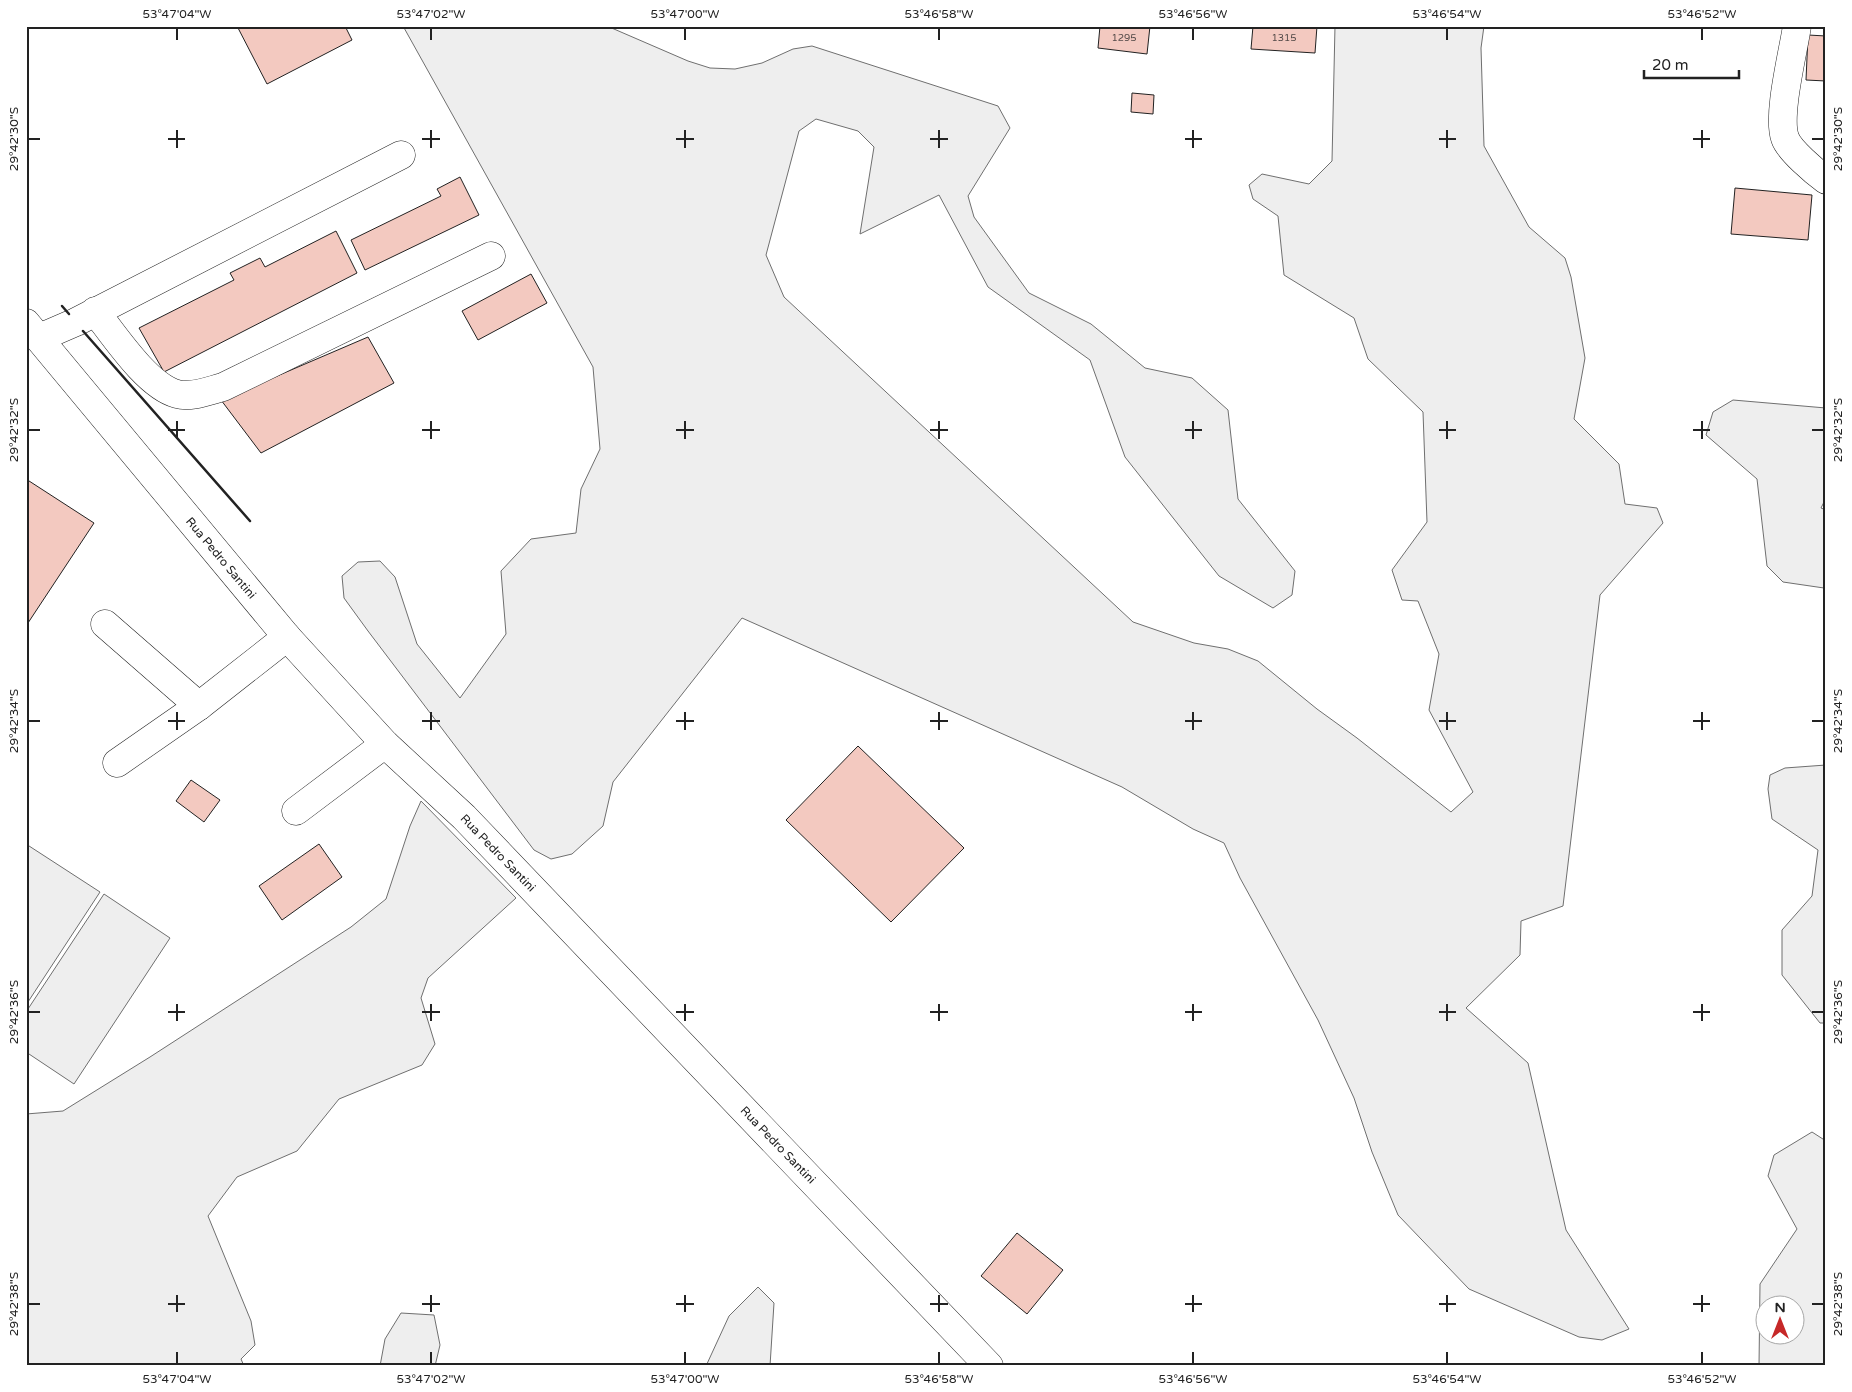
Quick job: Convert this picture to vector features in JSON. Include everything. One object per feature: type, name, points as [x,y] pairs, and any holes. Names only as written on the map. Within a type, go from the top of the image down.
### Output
[{"type":"street","points":[[1797,26],[1782,113],[1785,139],[1806,164],[1826,180]]},
{"type":"street","points":[[33,330],[76,322],[401,156]]},
{"type":"street","points":[[95,311],[129,354],[158,385],[177,394],[196,394],[222,387],[491,256]]},
{"type":"street","name":"Rua Pedro Santini","points":[[33,330],[287,637],[385,744],[464,817],[989,1366]]},
{"type":"street","points":[[105,624],[199,706]]},
{"type":"street","points":[[117,763],[199,706],[287,637]]},
{"type":"street","points":[[296,811],[385,744]]},
{"type":"shaded area","points":[[403,26],[468,28],[607,26],[688,61],[710,68],[735,69],[762,63],[793,49],[812,46],[998,106],[1010,128],[968,196],[974,217],[1029,293],[1091,324],[1145,368],[1192,378],[1228,410],[1238,499],[1295,571],[1292,595],[1273,608],[1219,576],[1125,457],[1090,360],[988,287],[939,195],[860,234],[874,147],[858,131],[816,119],[799,131],[766,255],[784,297],[1133,622],[1194,643],[1228,649],[1258,661],[1451,812],[1473,792],[1429,710],[1439,654],[1418,601],[1402,600],[1392,570],[1427,522],[1423,412],[1368,359],[1354,318],[1284,275],[1278,216],[1253,199],[1249,185],[1262,174],[1309,184],[1332,161],[1335,26],[1484,26],[1481,48],[1484,146],[1529,227],[1565,258],[1571,277],[1585,358],[1574,419],[1619,464],[1625,504],[1657,508],[1663,523],[1600,595],[1563,906],[1521,921],[1520,955],[1466,1008],[1528,1063],[1566,1230],[1629,1329],[1602,1340],[1579,1337],[1469,1289],[1398,1215],[1372,1152],[1354,1098],[1318,1020],[1240,878],[1224,843],[1193,829],[1122,787],[742,618],[613,782],[603,826],[572,854],[551,859],[534,850],[344,598],[342,576],[358,562],[380,561],[395,577],[417,644],[460,698],[506,634],[501,571],[531,539],[576,533],[581,489],[600,449],[593,367]]},
{"type":"shaded area","points":[[1733,400],[1826,408],[1826,498],[1821,508],[1826,510],[1826,587],[1824,588],[1783,582],[1767,566],[1757,479],[1706,435],[1713,412]]},
{"type":"shaded area","points":[[1826,765],[1826,1023],[1820,1023],[1782,975],[1782,930],[1812,896],[1818,850],[1772,819],[1768,789],[1770,775],[1785,768]]},
{"type":"shaded area","points":[[421,801],[516,898],[428,978],[421,998],[435,1044],[422,1065],[339,1099],[297,1151],[237,1177],[208,1216],[251,1321],[255,1345],[241,1359],[244,1366],[26,1366],[26,1114],[63,1111],[351,927],[386,899],[410,826]]},
{"type":"shaded area","points":[[26,844],[100,892],[26,1005]]},
{"type":"shaded area","points":[[104,894],[170,938],[74,1084],[26,1052],[26,1012]]},
{"type":"shaded area","points":[[1812,1132],[1826,1141],[1826,1366],[1759,1366],[1759,1344],[1804,1344],[1804,1294],[1760,1294],[1760,1284],[1797,1229],[1768,1176],[1774,1155]]},
{"type":"shaded area","points":[[758,1287],[774,1303],[770,1366],[706,1366],[729,1316]]},
{"type":"shaded area","points":[[401,1313],[434,1315],[440,1345],[435,1366],[380,1366],[385,1339]]},
{"type":"building","points":[[237,26],[345,26],[352,40],[267,84]]},
{"type":"building","points":[[1100,26],[1150,26],[1147,54],[1098,48]]},
{"type":"building","points":[[1253,26],[1317,26],[1315,53],[1251,49]]},
{"type":"building","points":[[1808,35],[1826,36],[1826,81],[1806,80]]},
{"type":"building","points":[[1132,93],[1154,95],[1153,114],[1131,112]]},
{"type":"building","points":[[460,177],[479,215],[365,270],[351,240],[441,196],[437,189]]},
{"type":"building","points":[[1735,188],[1812,195],[1808,240],[1731,234]]},
{"type":"building","points":[[336,231],[357,273],[164,372],[139,328],[234,280],[230,273],[260,258],[265,267]]},
{"type":"building","points":[[531,274],[547,303],[478,340],[462,311]]},
{"type":"building","points":[[368,337],[394,383],[261,453],[221,400]]},
{"type":"building","points":[[26,479],[94,523],[26,626]]},
{"type":"building","points":[[858,746],[964,848],[891,922],[786,820]]},
{"type":"building","points":[[191,780],[220,800],[204,822],[176,801]]},
{"type":"building","points":[[319,844],[342,877],[282,920],[259,886]]},
{"type":"building","points":[[1017,1233],[1063,1270],[1027,1314],[981,1276]]},
{"type":"wall","points":[[62,306],[69,314]]},
{"type":"wall","points":[[83,331],[250,521]]}]
